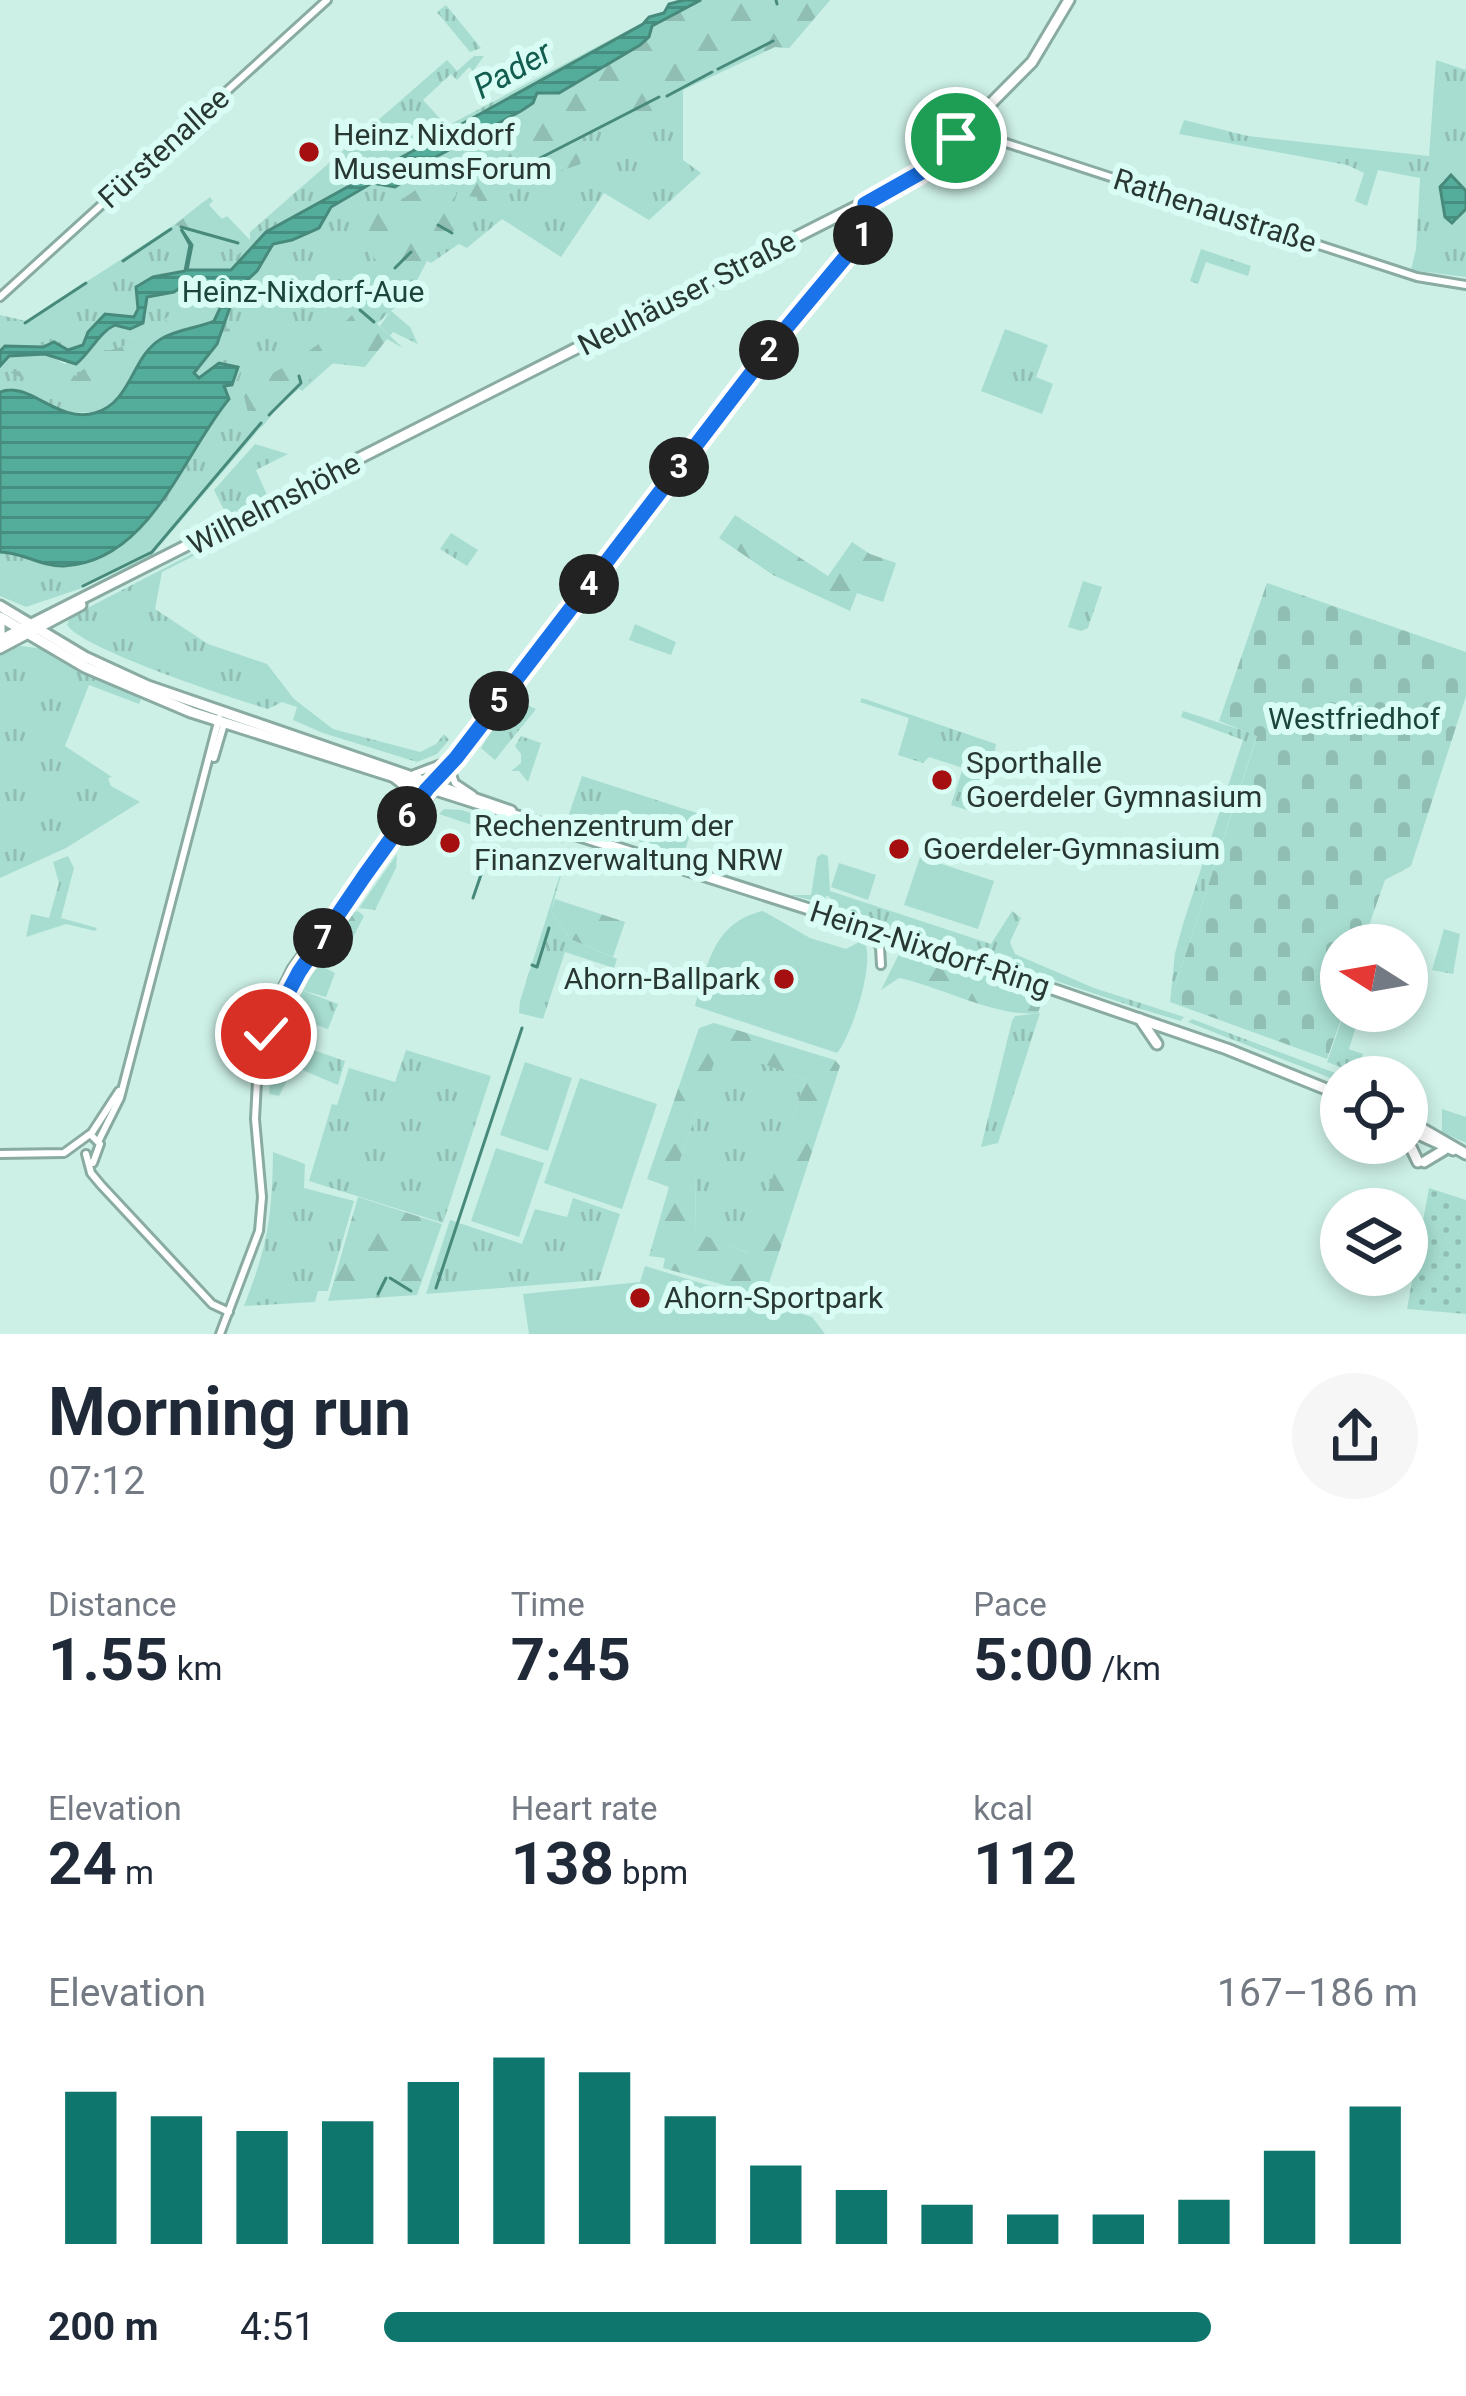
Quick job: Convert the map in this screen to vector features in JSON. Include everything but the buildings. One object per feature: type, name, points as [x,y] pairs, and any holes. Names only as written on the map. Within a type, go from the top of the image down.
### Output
[{"type":"main road","name":"Neuhäuser Straße","points":[[441,418],[926,169],[1032,62],[1070,0]]},
{"type":"main road","name":"Wilhelmshöhe","points":[[3,631],[29,629],[441,418]]},
{"type":"main road","name":"Heinz-Nixdorf-Ring","points":[[0,606],[3,631],[29,629],[222,720],[410,775],[496,812],[516,814]]},
{"type":"main road","points":[[3,631],[53,617],[59,642]]},
{"type":"main road","name":"Heinz-Nixdorf-Ring","points":[[29,629],[43,643],[147,695],[393,778],[473,795],[516,814],[1140,1019],[1320,1087]]},
{"type":"main road","points":[[3,631],[43,643]]},
{"type":"main road","points":[[1140,1019],[1156,1044]]},
{"type":"main road","points":[[1428,1136],[1457,1151]]},
{"type":"main road","points":[[1428,1157],[1457,1151]]},
{"type":"street","name":"Fürstenallee","points":[[0,297],[327,0]]},
{"type":"street","name":"Rathenaustraße","points":[[969,124],[1010,145],[1287,235],[1417,277],[1466,285]]},
{"type":"street","points":[[220,1334],[248,1268],[260,1223],[262,1184],[255,1109],[266,1034],[299,972],[365,875],[782,333],[863,236],[869,222],[865,204]]},
{"type":"street","points":[[95,1137],[120,1098],[222,720]]},
{"type":"street","points":[[410,775],[453,762]]},
{"type":"street","points":[[453,762],[455,783],[473,795]]},
{"type":"street","points":[[393,778],[412,793],[413,808]]},
{"type":"street","points":[[397,835],[413,808],[434,787]]},
{"type":"street","points":[[863,926],[880,947],[881,965]]},
{"type":"street","points":[[95,1137],[84,1136],[95,1178],[212,1304],[229,1312]]},
{"type":"street","points":[[0,1154],[85,1151],[99,1148],[95,1137]]},
{"type":"green space","name":"Heinz-Nixdorf-Aue","points":[[685,0],[830,0],[789,48],[775,47],[683,90],[683,160],[701,173],[649,220],[604,193],[561,257],[502,219],[467,248],[459,244],[431,263],[427,261],[410,294],[391,311],[410,327],[418,344],[393,332],[390,336],[380,326],[390,312],[279,406],[152,555],[82,588],[26,607],[0,596],[0,552],[63,566],[88,562],[129,538],[161,500],[229,392],[211,372],[199,378],[194,372],[211,353],[223,326],[214,321],[161,339],[127,389],[100,412],[69,413],[9,388],[0,392],[0,366],[9,356],[45,354],[65,364],[100,340],[104,330],[146,316],[147,297],[187,283],[204,291],[229,285],[224,272],[156,278],[135,290],[138,309],[134,317],[105,314],[84,345],[68,350],[54,343],[5,346],[0,351],[0,315],[26,321],[210,197],[209,205],[222,219],[227,216],[250,240],[250,232],[447,60],[457,71],[474,56],[484,56],[473,71],[469,67],[457,80],[451,74],[423,100],[447,126]]},
{"type":"green space","points":[[702,0],[773,0],[790,14],[805,0],[830,0],[789,48],[775,47],[706,77],[671,96],[647,118],[637,113],[614,129],[609,124],[574,141],[581,164],[533,180],[476,215],[421,262],[406,289],[375,322],[403,348],[387,339],[365,367],[329,363],[262,427],[251,425],[243,392],[253,373],[268,376],[317,345],[350,318],[374,287],[382,271],[364,240],[383,203],[404,198],[443,171],[455,174],[456,195],[450,203],[478,202],[477,197],[466,196],[462,187],[467,178],[480,174],[483,162],[464,143],[533,103],[537,93],[560,95],[640,45],[650,37],[652,27]]},
{"type":"green space","points":[[446,5],[481,48],[470,52],[437,12]]},
{"type":"green space","points":[[1436,60],[1466,70],[1466,191],[1455,178],[1442,181],[1441,191],[1449,222],[1456,222],[1466,209],[1466,277],[1411,270],[1420,178],[1378,170],[1367,206],[1355,201],[1364,173],[1347,165],[1179,134],[1184,120],[1248,136],[1429,156]]},
{"type":"green space","points":[[203,202],[248,243],[238,255],[224,238],[175,225]]},
{"type":"green space","points":[[1201,249],[1251,266],[1248,276],[1206,262],[1198,284],[1190,281]]},
{"type":"green space","points":[[199,292],[199,299],[146,339],[121,380],[105,396],[72,400],[10,372],[52,364],[76,376],[104,350],[127,345]]},
{"type":"green space","points":[[227,320],[241,370],[229,398],[224,388],[233,385],[238,367],[219,363],[199,378],[194,373],[211,354]]},
{"type":"green space","points":[[1005,329],[1048,345],[1036,377],[1053,384],[1042,414],[981,391]]},
{"type":"green space","points":[[255,444],[288,454],[256,470],[267,495],[227,516],[214,490]]},
{"type":"green space","points":[[279,513],[162,572],[155,609],[208,644],[267,664],[294,699],[333,729],[420,752],[444,734],[449,740],[437,754],[417,762],[323,733],[293,720],[297,707],[282,702],[268,709],[193,684],[100,647],[67,625],[70,617]]},
{"type":"green space","points":[[735,515],[828,576],[852,542],[896,563],[883,602],[857,593],[850,611],[773,575],[719,538]]},
{"type":"green space","points":[[451,533],[478,550],[467,566],[440,549]]},
{"type":"green space","points":[[1083,581],[1102,587],[1088,628],[1081,631],[1068,627]]},
{"type":"green space","name":"Westfriedhof","points":[[1267,583],[1466,652],[1466,696],[1411,866],[1385,880],[1369,924],[1320,924],[1320,1032],[1337,1032],[1328,1056],[1170,1002],[1257,736],[1219,721]]},
{"type":"green space","points":[[635,624],[676,642],[671,655],[629,640]]},
{"type":"green space","points":[[21,646],[45,649],[141,699],[139,704],[89,685],[65,746],[112,777],[108,778],[111,786],[140,802],[66,848],[0,878],[0,653]]},
{"type":"green space","points":[[512,698],[536,709],[495,760],[481,748]]},
{"type":"green space","points":[[862,698],[996,744],[991,776],[977,813],[951,805],[963,768],[929,757],[923,763],[898,755],[909,718],[860,702]]},
{"type":"green space","points":[[1183,711],[1257,735],[1170,1002],[1175,953],[1243,740],[1181,717]]},
{"type":"green space","points":[[521,736],[541,743],[528,782],[519,771],[511,771],[521,763],[515,746]]},
{"type":"green space","points":[[582,776],[697,813],[683,856],[568,817]]},
{"type":"green space","points":[[444,809],[495,821],[507,819],[567,837],[563,843],[505,826],[496,833],[439,814]]},
{"type":"green space","points":[[571,840],[551,911],[570,939],[617,959],[614,968],[565,952],[543,1019],[519,1013],[520,1001]]},
{"type":"green space","points":[[397,854],[396,868],[375,910],[359,908]]},
{"type":"green space","points":[[68,856],[74,868],[61,918],[97,928],[66,924],[26,937],[31,914],[49,918],[59,883],[53,862]]},
{"type":"green space","points":[[828,856],[830,891],[991,944],[1012,911],[1021,918],[1010,942],[1015,954],[1094,988],[1184,1017],[1181,1021],[1144,1010],[862,917],[828,905],[830,897],[823,903],[790,895],[811,895],[817,857]]},
{"type":"green space","points":[[920,857],[994,881],[978,929],[904,905]]},
{"type":"green space","points":[[839,863],[876,875],[868,900],[831,887]]},
{"type":"green space","points":[[555,899],[625,922],[613,957],[570,939],[551,911]]},
{"type":"green space","points":[[358,911],[364,916],[343,957],[332,953],[330,945]]},
{"type":"green space","name":"Ahorn-Ballpark","points":[[763,911],[810,938],[846,949],[859,942],[866,946],[859,1002],[837,1053],[695,1006],[715,946],[734,924]]},
{"type":"green space","points":[[1444,929],[1460,934],[1453,974],[1432,970]]},
{"type":"green space","points":[[914,951],[1044,996],[1038,1013],[1005,1011],[899,978],[881,990],[900,952]]},
{"type":"green space","points":[[321,966],[335,973],[326,997],[301,990],[310,973]]},
{"type":"green space","points":[[301,990],[338,1004],[328,1029],[292,1017],[284,1037],[305,1045],[279,1096],[269,1094],[273,1050]]},
{"type":"green space","points":[[1040,1013],[998,1143],[981,1147],[1012,1021],[1015,1016]]},
{"type":"green space","points":[[1192,1019],[1320,1067],[1320,1074],[1188,1022]]},
{"type":"green space","points":[[714,1023],[835,1060],[840,1066],[768,1286],[757,1294],[663,1268],[665,1258],[649,1256],[669,1187],[647,1179],[699,1028]],"holes":[[[719,1049],[806,1079],[747,1253],[696,1232],[695,1175],[680,1160]]]},
{"type":"green space","points":[[1338,1032],[1354,1032],[1349,1049],[1362,1056],[1329,1056]]},
{"type":"green space","points":[[719,1048],[806,1079],[748,1253],[696,1233],[695,1176],[680,1160]]},
{"type":"green space","points":[[310,1049],[345,1061],[338,1085],[300,1069]]},
{"type":"green space","points":[[406,1050],[491,1076],[443,1223],[309,1181],[332,1104],[337,1105],[349,1068],[395,1082]]},
{"type":"green space","points":[[525,1062],[572,1078],[548,1151],[500,1135]]},
{"type":"green space","points":[[580,1078],[657,1104],[622,1209],[544,1183]]},
{"type":"green space","points":[[1442,1109],[1466,1117],[1466,1143],[1442,1132]]},
{"type":"green space","points":[[496,1148],[544,1163],[519,1237],[471,1221]]},
{"type":"green space","points":[[273,1152],[305,1164],[304,1188],[354,1201],[328,1291],[318,1291],[315,1302],[244,1306],[267,1231]]},
{"type":"green space","points":[[1429,1188],[1466,1200],[1466,1314],[1407,1309],[1409,1296],[1428,1296]]},
{"type":"green space","points":[[358,1197],[442,1224],[417,1295],[328,1301]]},
{"type":"green space","points":[[573,1198],[620,1214],[599,1280],[426,1294],[450,1220],[522,1244],[535,1209],[567,1217]]},
{"type":"green space","name":"Ahorn-Sportpark","points":[[645,1266],[812,1317],[825,1334],[529,1334],[523,1294],[640,1282]]},
{"type":"shaded area","points":[[701,0],[652,26],[640,45],[559,93],[537,93],[533,103],[521,111],[419,166],[395,187],[372,183],[331,207],[319,228],[273,244],[245,282],[204,291],[187,283],[174,292],[147,297],[143,323],[130,329],[109,328],[76,364],[45,354],[9,356],[0,366],[0,351],[5,346],[43,347],[54,342],[68,350],[83,345],[105,314],[134,317],[136,287],[153,277],[185,271],[190,245],[181,229],[192,245],[187,270],[231,270],[266,232],[649,17],[664,13],[669,4]]},
{"type":"shaded area","points":[[1451,175],[1466,191],[1466,209],[1452,223],[1445,217],[1440,187]]},
{"type":"shaded area","points":[[236,290],[217,344],[194,373],[199,378],[219,363],[238,367],[232,385],[224,386],[229,399],[142,526],[120,546],[94,560],[64,566],[0,552],[0,392],[22,392],[68,413],[95,413],[117,399],[151,347],[167,336],[214,321],[223,302],[219,292]]},
{"type":"waterway","points":[[776,0],[777,4]]},
{"type":"waterway","points":[[718,69],[773,41]]},
{"type":"waterway","points":[[667,96],[712,72]]},
{"type":"waterway","points":[[513,172],[659,97]]},
{"type":"waterway","points":[[438,225],[452,233]]},
{"type":"waterway","points":[[181,227],[238,243]]},
{"type":"waterway","points":[[123,261],[171,229]]},
{"type":"waterway","points":[[395,268],[411,252]]},
{"type":"waterway","points":[[25,323],[86,283]]},
{"type":"waterway","points":[[360,310],[374,322]]},
{"type":"waterway","points":[[269,415],[301,383],[299,376]]},
{"type":"waterway","points":[[83,586],[152,552],[261,423]]},
{"type":"waterway","points":[[473,898],[484,866]]},
{"type":"waterway","points":[[532,965],[537,967],[549,928]]},
{"type":"waterway","points":[[436,1288],[522,1028]]},
{"type":"waterway","points":[[378,1294],[386,1278]]},
{"type":"waterway","points":[[390,1278],[411,1291]]},
{"type":"place","name":"Heinz Nixdorf MuseumsForum","points":[[309,152]]},
{"type":"place","name":"Sporthalle Goerdeler Gymnasium","points":[[942,780]]},
{"type":"place","name":"Rechenzentrum der Finanzverwaltung NRW","points":[[450,843]]},
{"type":"place","name":"Goerdeler-Gymnasium","points":[[899,849]]},
{"type":"place","name":"Ahorn-Ballpark","points":[[784,979]]},
{"type":"place","name":"Ahorn-Sportpark","points":[[640,1298]]},
{"type":"route","points":[[266,1034],[305,963],[403,821],[782,333],[863,236],[869,222],[865,204],[920,173],[956,138]]},
{"type":"water label","name":"Pader","points":[[512,69]]}]
